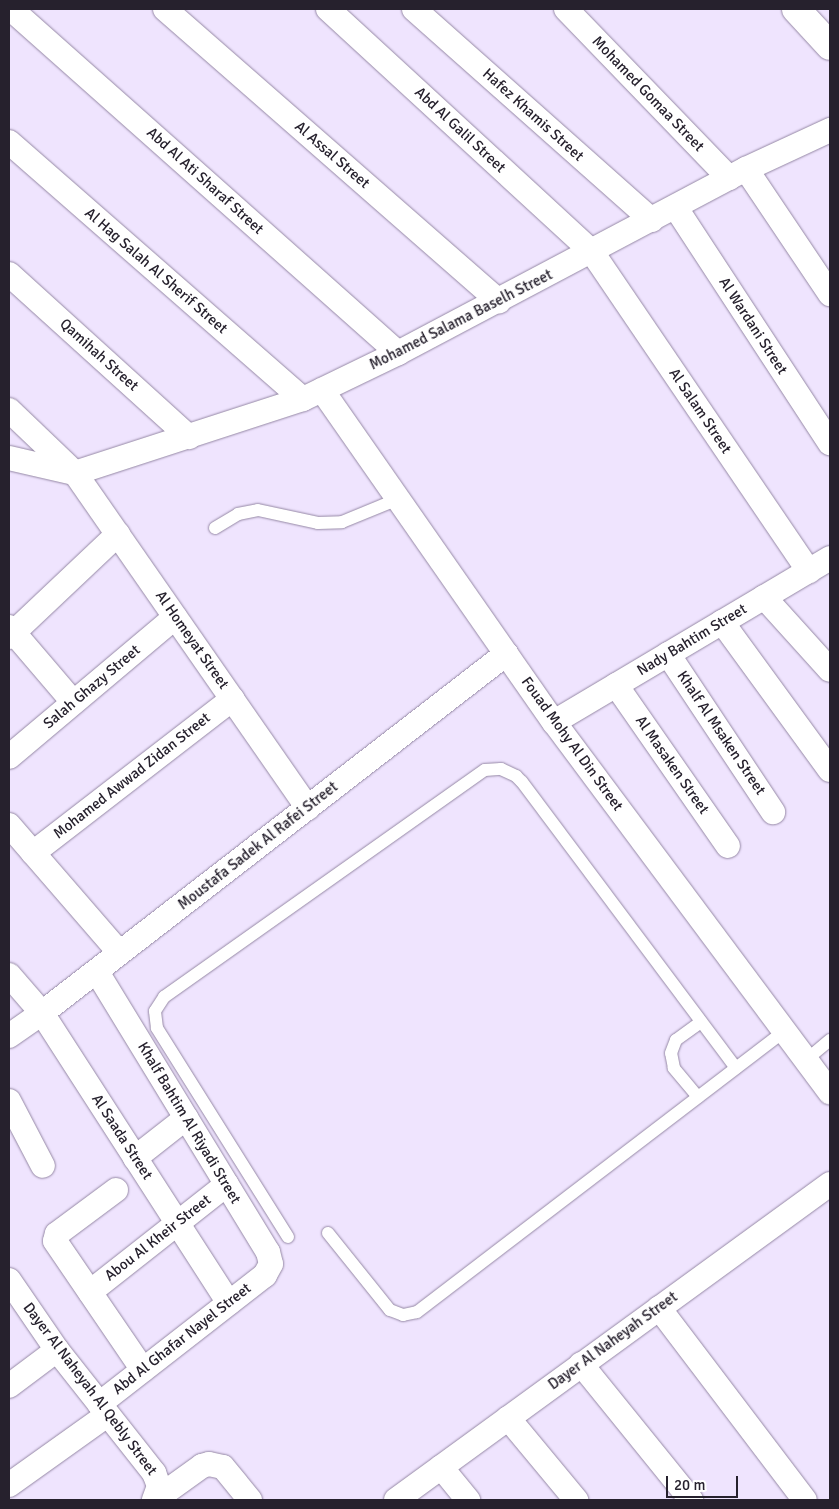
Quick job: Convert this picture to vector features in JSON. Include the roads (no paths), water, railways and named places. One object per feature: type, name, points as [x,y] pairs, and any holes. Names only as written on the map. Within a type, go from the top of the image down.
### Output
[{"type":"main road","points":[[796,9],[830,46]]},
{"type":"street","name":"Abd Al Ati Sharaf Street","points":[[11,9],[398,353]]},
{"type":"street","name":"Al Assal Street","points":[[164,9],[498,301]]},
{"type":"street","name":"Abd Al Galil Street","points":[[328,9],[592,252]]},
{"type":"street","name":"Hafez Khamis Street","points":[[414,9],[652,220]]},
{"type":"street","name":"Mohamed Gomaa Street","points":[[566,9],[738,174],[830,294]]},
{"type":"street","name":"Mohamed Salama Baselh Street","points":[[75,473],[312,395],[398,353],[738,174],[830,130]]},
{"type":"street","name":"Al Hag Salah Al Sherif Street","points":[[9,142],[312,395]]},
{"type":"street","name":"Al Wardani Street","points":[[676,208],[830,443]]},
{"type":"street","name":"Al Salam Street","points":[[592,252],[809,571]]},
{"type":"street","name":"Qamihah Street","points":[[9,274],[189,437]]},
{"type":"street","name":"Fouad Mohy Al Din Street","points":[[312,395],[398,499],[554,722],[830,1092]]},
{"type":"street","name":"Al Homeyat Street","points":[[9,410],[75,473],[308,808]]},
{"type":"street","points":[[14,466],[75,473]]},
{"type":"street","points":[[73,702],[10,632],[118,534]]},
{"type":"street","name":"Nady Bahtim Street","points":[[554,722],[830,558]]},
{"type":"street","points":[[764,597],[830,670]]},
{"type":"street","name":"Salah Ghazy Street","points":[[9,757],[175,617]]},
{"type":"street","points":[[722,622],[830,770]]},
{"type":"street","name":"Moustafa Sadek Al Rafei Street","points":[[9,1036],[42,1014],[97,972],[506,654]]},
{"type":"street","name":"Khalf Al Msaken Street","points":[[668,654],[773,812]]},
{"type":"street","name":"Al Masaken Street","points":[[616,685],[728,846]]},
{"type":"street","name":"Mohamed Awwad Zidan Street","points":[[33,853],[232,698]]},
{"type":"street","points":[[9,825],[120,953]]},
{"type":"street","name":"Khalf Bahtim Al Riyadi Street","points":[[97,972],[271,1258],[270,1270],[265,1275]]},
{"type":"street","name":"Al Saada Street","points":[[9,975],[42,1014],[228,1303]]},
{"type":"street","points":[[9,1100],[44,1166]]},
{"type":"street","points":[[136,1158],[186,1118]]},
{"type":"street","name":"Abou Al Kheir Street","points":[[90,1292],[227,1184]]},
{"type":"street","name":"Dayer Al Naheyah Street","points":[[396,1500],[830,1184]]},
{"type":"street","points":[[116,1190],[55,1236],[56,1243],[143,1370]]},
{"type":"street","name":"Abd Al Ghafar Nayel Street","points":[[9,1484],[103,1410],[143,1370],[265,1275]]},
{"type":"street","name":"Dayer Al Naheyah Al Qebly Street","points":[[9,1280],[57,1350],[154,1473],[159,1486],[155,1500]]},
{"type":"street","points":[[659,1308],[805,1500]]},
{"type":"street","points":[[9,1386],[57,1350]]},
{"type":"street","points":[[581,1364],[691,1500]]},
{"type":"street","points":[[508,1418],[576,1500]]},
{"type":"street","points":[[155,1500],[202,1466],[209,1464],[223,1467],[250,1500]]},
{"type":"street","points":[[441,1467],[468,1500]]},
{"type":"lane","points":[[215,528],[238,514],[258,510],[318,523],[342,522],[398,499]]},
{"type":"lane","points":[[288,1238],[157,1028],[155,1011],[164,997],[478,773],[501,769],[516,776],[522,782],[736,1068]]},
{"type":"lane","points":[[698,1097],[674,1068],[670,1053],[676,1040],[701,1022]]},
{"type":"lane","points":[[328,1233],[390,1310],[403,1315],[417,1312],[785,1031]]},
{"type":"lane","points":[[806,1060],[830,1040]]}]
